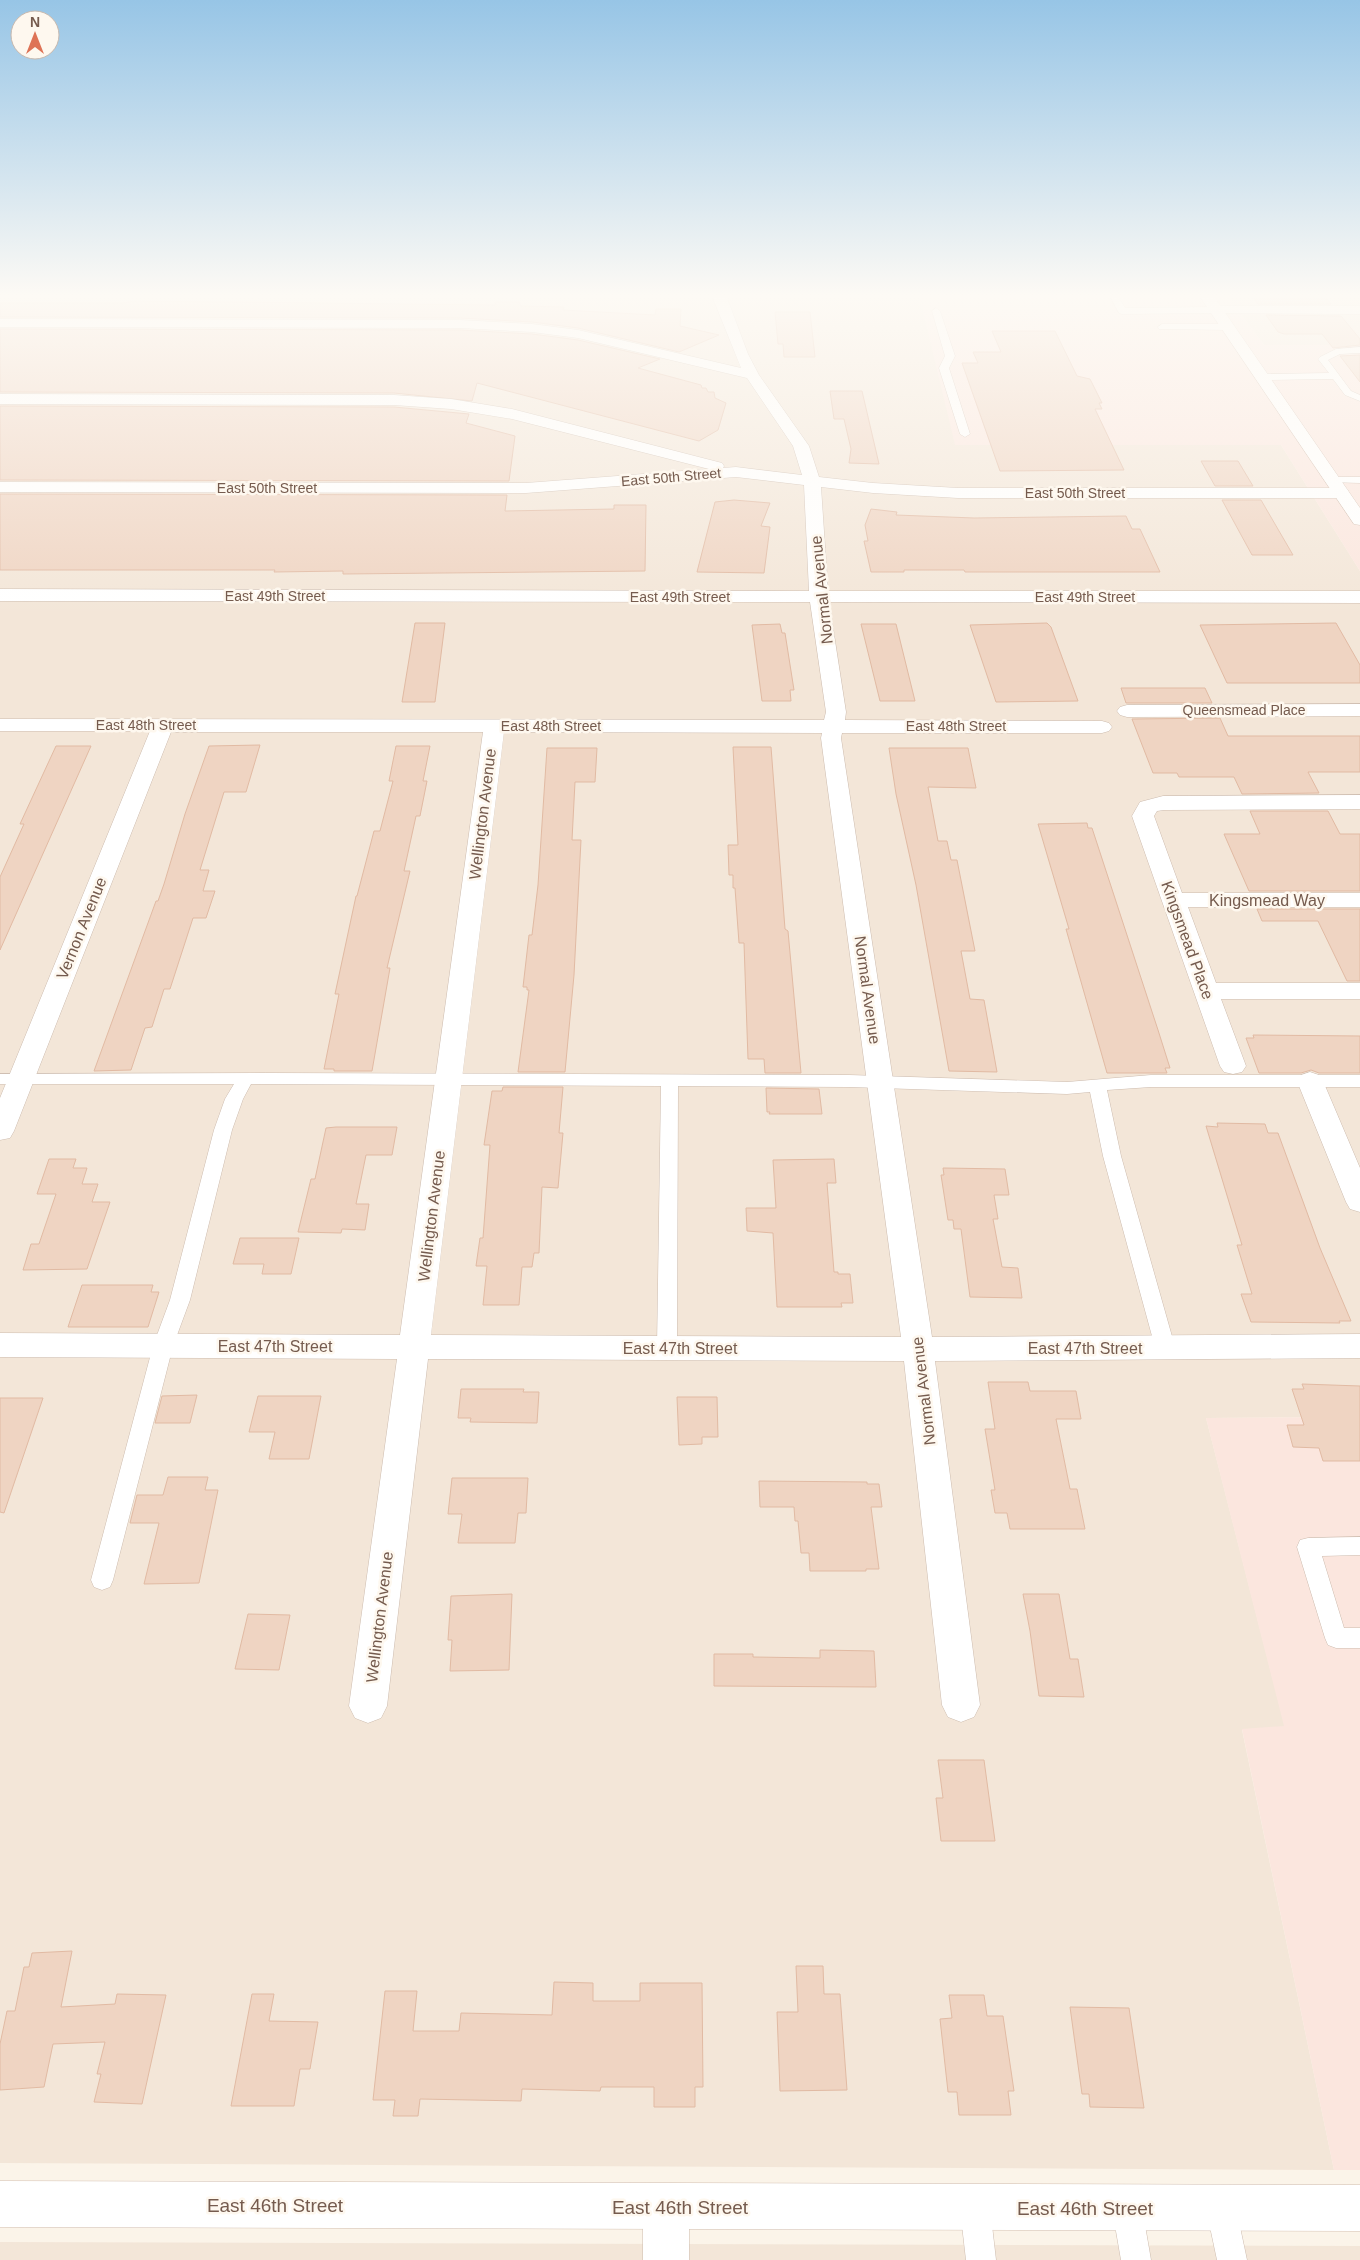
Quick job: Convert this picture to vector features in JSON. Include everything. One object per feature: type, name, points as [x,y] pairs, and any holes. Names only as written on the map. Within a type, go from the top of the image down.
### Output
[{"type":"street","points":[[443,403],[512,414],[736,472]]},
{"type":"street","name":"Normal Avenue","points":[[772,403],[801,446],[812,481],[819,597],[836,712],[831,738],[918,1348],[961,1704]]},
{"type":"street","points":[[1281,403],[1360,520]]},
{"type":"street","name":"East 50th Street","points":[[0,488],[526,488],[736,472],[874,488],[958,493],[1337,487]]},
{"type":"street","name":"East 49th Street","points":[[0,595],[1360,597]]},
{"type":"street","name":"Queensmead Place","points":[[1127,711],[1360,710]]},
{"type":"street","name":"East 48th Street","points":[[0,725],[1102,727]]},
{"type":"street","name":"Vernon Avenue","points":[[0,1131],[10,1079],[162,726]]},
{"type":"street","name":"Wellington Avenue","points":[[368,1706],[494,726]]},
{"type":"street","name":"Kingsmead Place","points":[[1233,1066],[1143,816],[1148,807],[1163,803],[1360,802]]},
{"type":"street","name":"Kingsmead Way","points":[[1174,900],[1360,900]]},
{"type":"street","points":[[1207,991],[1360,991]]},
{"type":"street","points":[[1310,1081],[1360,1202]]},
{"type":"street","name":"East 47th Street","points":[[0,1346],[667,1348],[1360,1346]]},
{"type":"street","name":"East 46th Street","points":[[0,2204],[1360,2208]]},
{"type":"street","points":[[666,2207],[666,2260]]},
{"type":"lane","points":[[955,403],[965,434]]},
{"type":"lane","points":[[1337,487],[1360,480]]},
{"type":"lane","points":[[102,1580],[163,1346],[180,1300],[223,1130],[234,1099],[246,1078]]},
{"type":"lane","points":[[10,1079],[448,1078],[849,1081],[1067,1088],[1151,1081],[1360,1082]]},
{"type":"lane","points":[[667,1348],[670,1080]]},
{"type":"lane","points":[[1096,1085],[1112,1156],[1165,1347]]},
{"type":"lane","points":[[1360,1546],[1308,1546],[1336,1638],[1360,1638]]},
{"type":"lane","points":[[975,2208],[981,2260]]},
{"type":"lane","points":[[1127,2208],[1136,2260]]},
{"type":"lane","points":[[1221,2208],[1232,2260]]},
{"type":"shaded area","points":[[0,403],[946,403],[956,445],[1281,445],[1360,571],[1360,1417],[1206,1418],[1285,1727],[1242,1730],[1334,2170],[0,2163]]},
{"type":"shaded area","points":[[945,403],[1360,403],[1360,571],[1281,445],[955,445]]},
{"type":"shaded area","points":[[1360,1417],[1360,2170],[1334,2170],[1242,1729],[1284,1726],[1206,1418]]},
{"type":"shaded area","points":[[0,2242],[1360,2246],[1360,2260],[0,2260]]},
{"type":"building","points":[[555,403],[726,403],[718,430],[699,441]]},
{"type":"building","points":[[832,403],[865,403],[879,464],[849,463],[851,449],[844,419],[834,419]]},
{"type":"building","points":[[976,403],[1099,403],[1102,409],[1095,409],[1124,470],[1000,471]]},
{"type":"building","points":[[0,406],[394,407],[469,414],[466,423],[515,436],[509,481],[0,480]]},
{"type":"building","points":[[1201,461],[1238,461],[1253,486],[1215,486]]},
{"type":"building","points":[[0,494],[507,495],[505,511],[614,509],[614,505],[646,505],[645,571],[343,574],[343,571],[274,572],[275,570],[0,570]]},
{"type":"building","points":[[734,500],[770,503],[761,526],[770,527],[764,573],[697,572],[715,502]]},
{"type":"building","points":[[1222,500],[1261,500],[1293,555],[1252,555]]},
{"type":"building","points":[[871,509],[897,512],[896,515],[974,518],[1126,516],[1132,529],[1140,529],[1160,572],[965,572],[964,570],[904,570],[904,572],[871,572],[864,541],[868,541],[865,525]]},
{"type":"building","points":[[415,623],[445,623],[435,702],[402,702]]},
{"type":"building","points":[[1047,623],[1051,627],[1078,701],[996,702],[970,625]]},
{"type":"building","points":[[1336,623],[1360,665],[1360,683],[1227,683],[1200,625]]},
{"type":"building","points":[[780,624],[782,633],[785,633],[794,690],[790,690],[791,701],[762,701],[752,625]]},
{"type":"building","points":[[861,624],[896,624],[915,701],[880,701]]},
{"type":"building","points":[[1121,688],[1205,688],[1212,703],[1126,703]]},
{"type":"building","points":[[1220,718],[1228,736],[1360,736],[1360,772],[1308,772],[1319,793],[1242,794],[1234,777],[1179,777],[1177,773],[1153,773],[1132,719]]},
{"type":"building","points":[[260,745],[246,792],[224,792],[200,870],[209,870],[203,891],[215,891],[206,918],[193,918],[170,989],[164,989],[152,1027],[145,1028],[131,1070],[94,1071],[156,901],[158,901],[185,814],[209,746]]},
{"type":"building","points":[[56,746],[91,746],[0,950],[0,877],[24,824],[20,824]]},
{"type":"building","points":[[396,746],[430,746],[423,781],[427,781],[420,816],[416,816],[404,871],[410,871],[387,968],[390,968],[372,1071],[334,1071],[334,1069],[324,1069],[339,994],[335,994],[356,896],[374,831],[380,831],[393,781],[389,781]]},
{"type":"building","points":[[733,747],[771,747],[785,929],[788,931],[801,1073],[765,1073],[764,1059],[748,1059],[744,943],[739,943],[735,888],[733,888],[733,875],[729,875],[728,845],[738,845]]},
{"type":"building","points":[[547,748],[597,748],[595,782],[575,782],[572,840],[581,840],[574,975],[565,1072],[518,1072],[529,990],[527,990],[527,987],[523,987],[529,935],[532,935],[538,885]]},
{"type":"building","points":[[889,748],[968,748],[976,788],[928,787],[938,841],[947,841],[951,860],[957,860],[975,951],[961,951],[970,999],[984,1000],[997,1072],[949,1071],[916,885],[896,794]]},
{"type":"building","points":[[1250,811],[1328,811],[1340,834],[1360,834],[1360,891],[1249,891],[1224,834],[1260,834]]},
{"type":"building","points":[[1087,823],[1088,828],[1092,828],[1158,1030],[1170,1068],[1165,1068],[1167,1073],[1107,1073],[1066,929],[1069,929],[1038,824]]},
{"type":"building","points":[[1257,909],[1360,909],[1360,981],[1347,981],[1318,921],[1262,921]]},
{"type":"building","points":[[1253,1035],[1360,1036],[1360,1073],[1319,1073],[1311,1070],[1301,1073],[1259,1073],[1246,1038],[1254,1038]]},
{"type":"building","points":[[503,1087],[563,1087],[559,1133],[563,1133],[558,1188],[542,1187],[539,1253],[534,1253],[532,1267],[522,1267],[519,1305],[483,1305],[487,1266],[476,1266],[480,1238],[483,1238],[490,1145],[484,1145],[492,1091],[502,1091]]},
{"type":"building","points":[[766,1088],[819,1089],[822,1114],[769,1114],[770,1112],[767,1112]]},
{"type":"building","points":[[1217,1123],[1265,1124],[1268,1133],[1278,1133],[1320,1248],[1351,1321],[1339,1321],[1340,1323],[1251,1322],[1241,1294],[1252,1294],[1237,1245],[1242,1245],[1206,1126],[1218,1127]]},
{"type":"building","points":[[397,1127],[392,1155],[366,1155],[356,1204],[369,1204],[365,1230],[342,1229],[341,1233],[298,1232],[311,1179],[315,1179],[326,1128]]},
{"type":"building","points":[[49,1159],[76,1159],[73,1168],[87,1168],[82,1184],[98,1184],[92,1202],[110,1202],[87,1269],[23,1270],[31,1244],[39,1244],[56,1194],[37,1194]]},
{"type":"building","points":[[834,1159],[836,1183],[827,1183],[834,1272],[850,1274],[853,1303],[841,1303],[842,1307],[777,1307],[773,1233],[747,1231],[746,1208],[776,1208],[773,1160]]},
{"type":"building","points":[[943,1168],[1005,1169],[1009,1195],[994,1195],[998,1219],[993,1219],[1002,1267],[1018,1268],[1022,1298],[970,1297],[961,1229],[954,1229],[953,1220],[948,1220],[941,1175],[944,1175]]},
{"type":"building","points":[[240,1238],[299,1238],[291,1274],[262,1274],[264,1264],[233,1264]]},
{"type":"building","points":[[82,1285],[153,1285],[151,1292],[159,1292],[148,1327],[68,1327]]},
{"type":"building","points":[[988,1382],[1028,1382],[1030,1391],[1076,1391],[1081,1419],[1056,1419],[1070,1489],[1077,1489],[1085,1529],[1010,1529],[1007,1513],[995,1513],[991,1490],[995,1490],[985,1429],[995,1429]]},
{"type":"building","points":[[1302,1384],[1360,1386],[1360,1461],[1323,1461],[1319,1448],[1293,1447],[1287,1425],[1304,1425],[1292,1389],[1304,1389]]},
{"type":"building","points":[[461,1389],[524,1389],[523,1392],[539,1392],[537,1423],[470,1422],[471,1418],[458,1418]]},
{"type":"building","points":[[197,1395],[190,1423],[155,1423],[162,1396]]},
{"type":"building","points":[[258,1396],[321,1396],[309,1459],[269,1459],[275,1432],[249,1432]]},
{"type":"building","points":[[677,1397],[717,1397],[718,1437],[702,1437],[702,1444],[679,1445]]},
{"type":"building","points":[[0,1398],[43,1398],[4,1513],[0,1512]]},
{"type":"building","points":[[168,1477],[208,1477],[205,1490],[218,1490],[199,1583],[144,1584],[159,1523],[130,1523],[137,1495],[163,1495]]},
{"type":"building","points":[[452,1478],[528,1478],[526,1513],[518,1513],[515,1543],[458,1543],[462,1514],[448,1514]]},
{"type":"building","points":[[759,1481],[867,1482],[867,1484],[879,1484],[882,1507],[871,1507],[879,1569],[866,1569],[866,1571],[810,1571],[809,1553],[801,1553],[798,1521],[795,1521],[794,1507],[760,1507]]},
{"type":"building","points":[[512,1594],[509,1670],[450,1671],[452,1640],[448,1640],[451,1596]]},
{"type":"building","points":[[1023,1594],[1059,1594],[1070,1659],[1078,1659],[1084,1697],[1039,1696]]},
{"type":"building","points":[[248,1614],[290,1615],[279,1670],[235,1669]]},
{"type":"building","points":[[820,1650],[874,1651],[876,1687],[714,1686],[714,1654],[753,1654],[753,1657],[820,1658]]},
{"type":"building","points":[[938,1760],[984,1760],[995,1841],[941,1841],[936,1798],[943,1798]]},
{"type":"building","points":[[72,1951],[61,2007],[115,2004],[117,1994],[166,1995],[142,2104],[94,2102],[101,2074],[97,2074],[105,2042],[53,2044],[44,2087],[0,2090],[0,2044],[7,2011],[15,2011],[24,1967],[29,1967],[32,1953]]},
{"type":"building","points":[[796,1966],[823,1966],[824,1994],[840,1994],[847,2090],[780,2091],[777,2012],[798,2012]]},
{"type":"building","points":[[554,1982],[593,1983],[593,2001],[640,2001],[640,1983],[702,1983],[703,2087],[695,2087],[695,2107],[654,2107],[654,2087],[601,2087],[600,2091],[522,2089],[521,2101],[420,2099],[418,2116],[393,2116],[395,2100],[373,2100],[385,1991],[417,1991],[413,2031],[459,2031],[461,2013],[552,2015]]},
{"type":"building","points":[[252,1994],[274,1994],[269,2021],[318,2022],[310,2069],[300,2069],[294,2106],[231,2106]]},
{"type":"building","points":[[949,1995],[984,1995],[987,2016],[1003,2016],[1014,2091],[1008,2091],[1011,2115],[959,2115],[957,2092],[948,2092],[940,2019],[952,2018]]},
{"type":"building","points":[[1070,2007],[1129,2008],[1144,2108],[1090,2107],[1089,2094],[1082,2094]]}]
